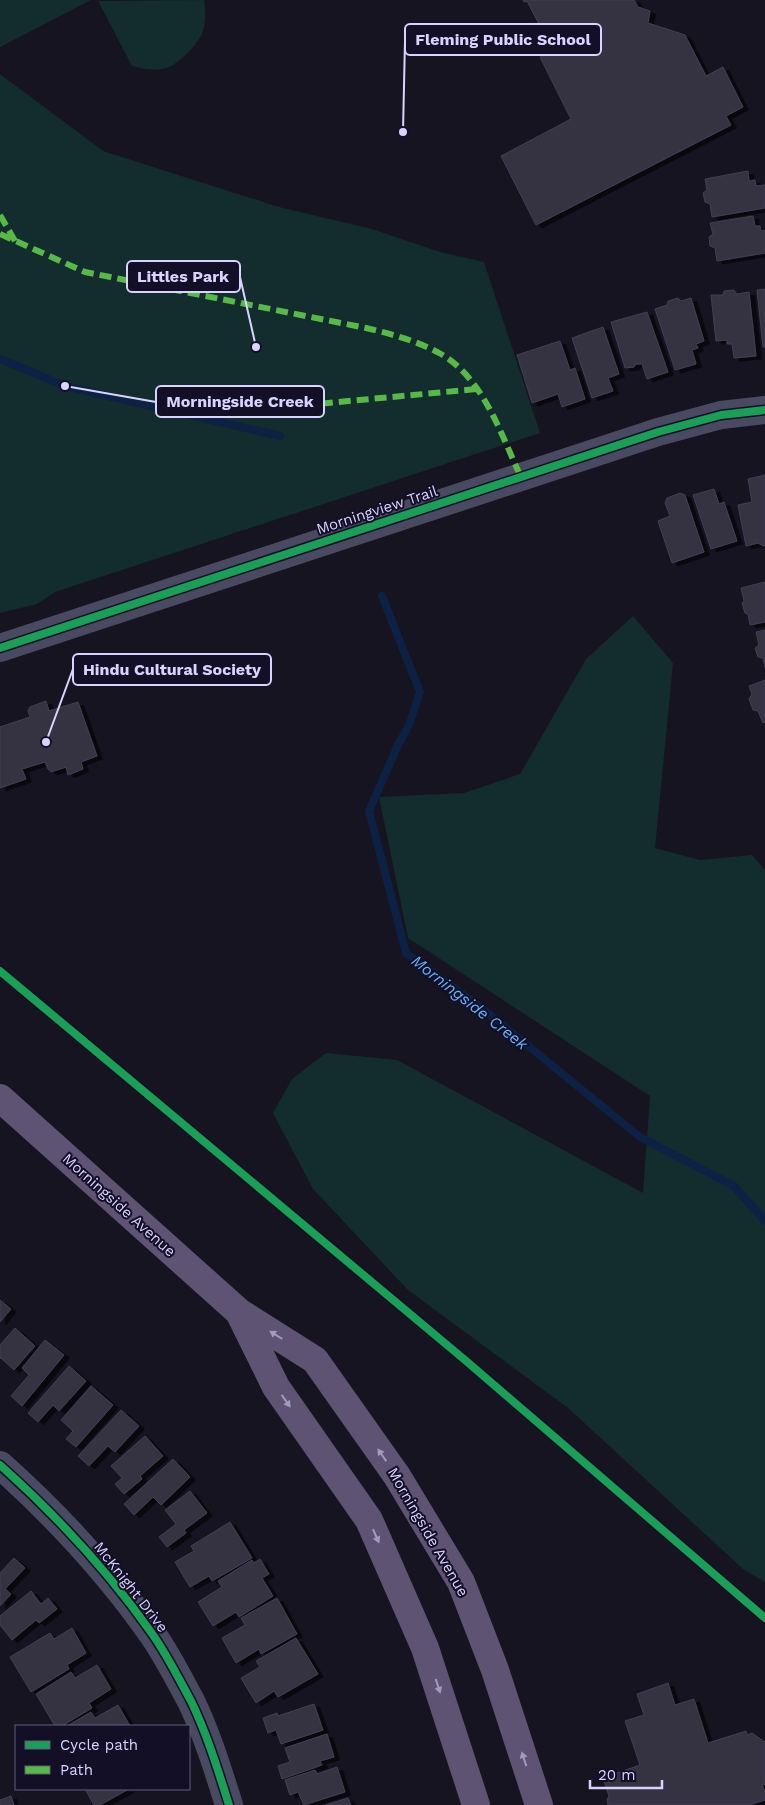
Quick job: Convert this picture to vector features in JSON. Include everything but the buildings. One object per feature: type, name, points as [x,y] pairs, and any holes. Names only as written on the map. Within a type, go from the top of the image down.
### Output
[{"type":"main road","name":"Morningside Avenue","points":[[0,1098],[239,1312],[315,1360],[397,1476],[461,1582],[496,1670],[539,1805]]},
{"type":"main road","name":"Morningside Avenue","points":[[239,1312],[276,1387],[368,1520],[425,1648],[476,1805]]},
{"type":"street","name":"Morningview Trail","points":[[0,648],[658,432],[721,415],[765,410]]},
{"type":"street","name":"McKnight Drive","points":[[0,1465],[75,1538],[122,1593],[154,1636],[191,1702],[212,1751],[229,1805]]},
{"type":"green space","points":[[0,0],[91,0],[0,47]]},
{"type":"green space","points":[[204,0],[204,26],[196,44],[181,59],[171,66],[162,69],[144,69],[132,66],[98,1]]},
{"type":"green space","points":[[0,74],[103,151],[279,207],[372,229],[440,252],[484,262],[540,433],[55,592],[37,604],[0,613]]},
{"type":"green space","points":[[633,616],[673,663],[655,848],[700,860],[752,855],[765,870],[765,1582],[743,1569],[568,1408],[408,1290],[313,1189],[273,1113],[292,1079],[326,1053],[397,1060],[643,1193],[650,1096],[408,938],[379,797],[464,793],[520,774],[586,659]]},
{"type":"waterway","name":"Morningside Creek","points":[[0,359],[65,386],[280,436]]},
{"type":"waterway","name":"Morningside Creek","points":[[382,596],[420,692],[409,725],[398,745],[369,811],[406,953],[483,1009],[640,1137],[734,1186],[765,1221]]},
{"type":"marked path","points":[[0,215],[15,241]]},
{"type":"marked path","points":[[0,234],[85,272],[366,328],[404,338],[432,349],[456,365],[480,393],[490,409],[521,477]]},
{"type":"marked path","points":[[285,407],[477,389]]},
{"type":"cycle path","points":[[0,648],[658,432],[721,415],[765,410]]},
{"type":"cycle path","points":[[0,971],[465,1360],[765,1618]]},
{"type":"cycle path","points":[[0,1465],[42,1504],[81,1545],[119,1589],[153,1635],[173,1667],[197,1714],[212,1752],[229,1805]]},
{"type":"place","name":"Fleming Public School","points":[[403,132]]},
{"type":"place","name":"Littles Park","points":[[256,347]]},
{"type":"place","name":"Morningside Creek","points":[[65,386]]},
{"type":"place","name":"Hindu Cultural Society","points":[[46,742]]}]
